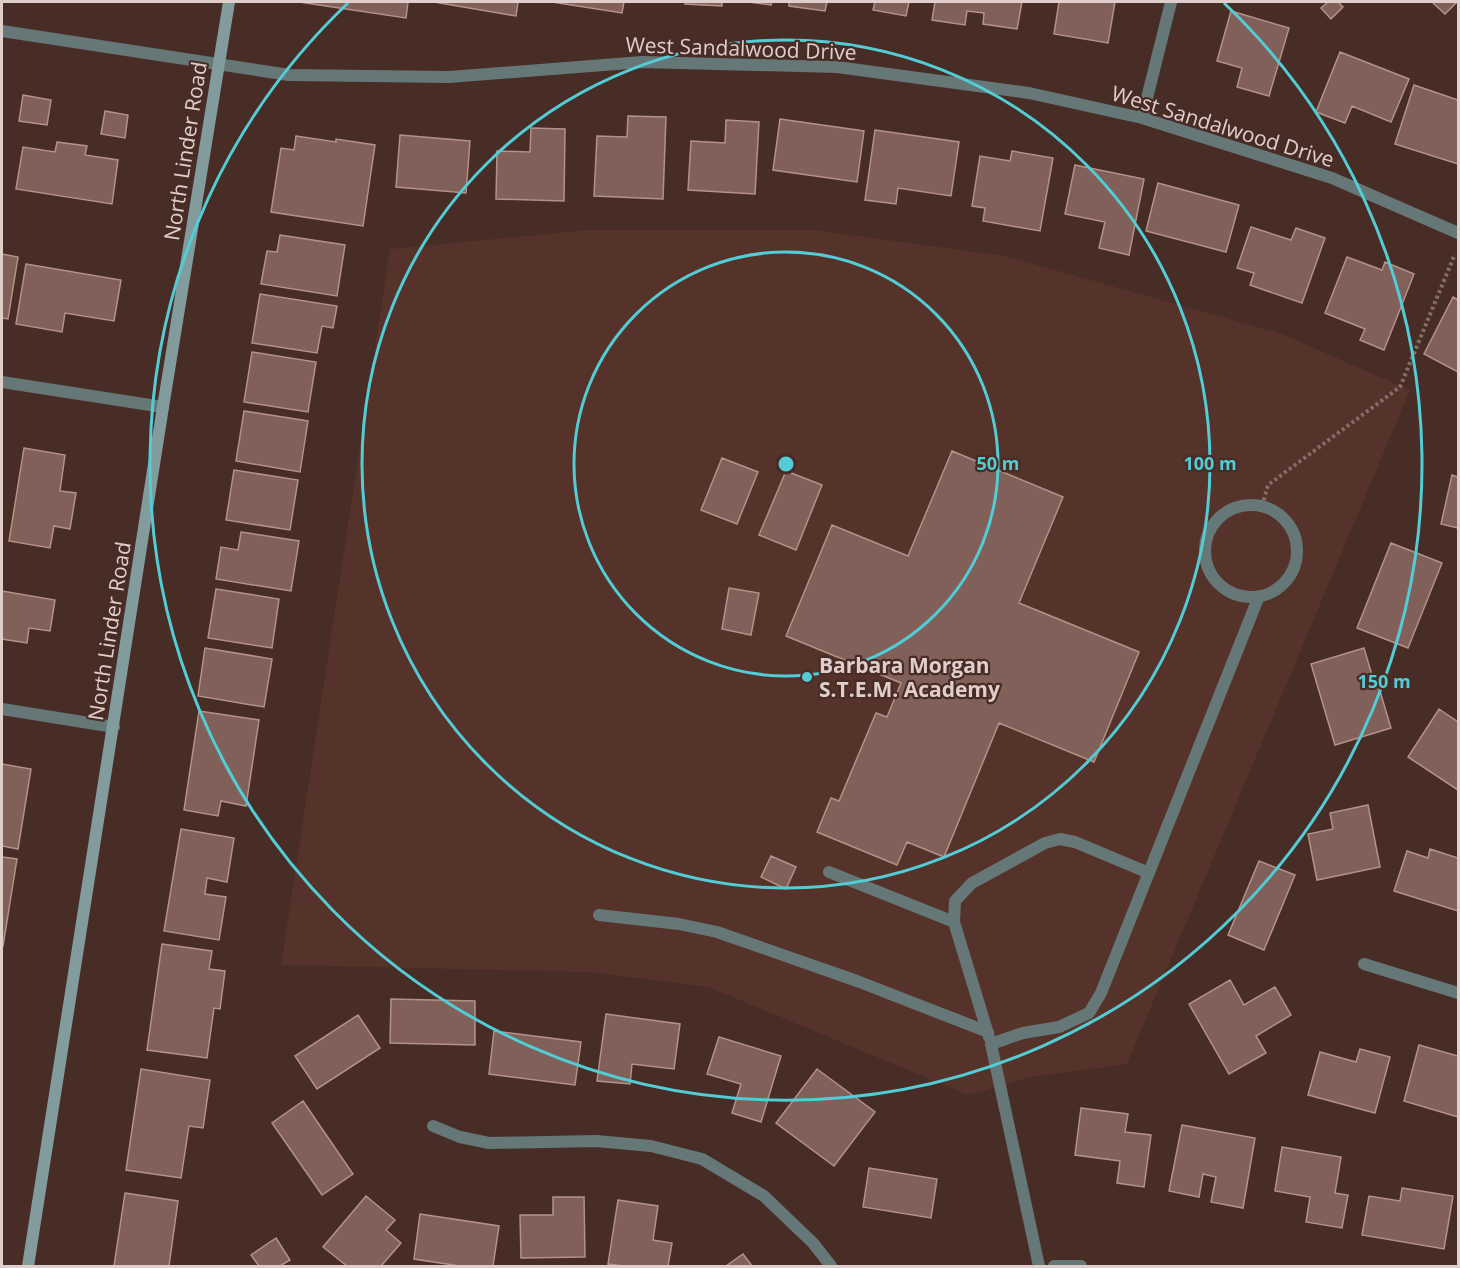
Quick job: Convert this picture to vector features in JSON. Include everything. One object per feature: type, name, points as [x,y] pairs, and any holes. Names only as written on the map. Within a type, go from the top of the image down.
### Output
[{"type":"main road","name":"North Linder Road","points":[[28,1266],[163,407],[230,2]]},
{"type":"street","points":[[1142,118],[1171,2]]},
{"type":"street","name":"West Sandalwood Drive","points":[[2,31],[289,75],[449,77],[642,62],[837,67],[1029,93],[1142,118],[1332,178],[1458,233]]},
{"type":"street","points":[[2,382],[163,407]]},
{"type":"street","points":[[1262,506],[1276,512],[1288,523],[1296,537],[1298,553],[1294,568],[1286,581],[1274,591],[1259,596],[1244,596],[1230,592],[1219,583],[1210,571],[1206,550],[1211,529],[1220,518],[1232,509],[1262,506]]},
{"type":"street","points":[[599,915],[679,924],[717,932],[857,981],[989,1038],[1059,1027],[1089,1013],[1101,993],[1259,596]]},
{"type":"street","points":[[2,709],[114,727]]},
{"type":"street","points":[[1039,1266],[989,1038],[954,922],[956,901],[972,883],[1045,843],[1060,838],[1149,873]]},
{"type":"street","points":[[829,872],[954,922]]},
{"type":"street","points":[[1364,964],[1458,993]]},
{"type":"street","points":[[433,1126],[460,1137],[489,1143],[596,1141],[651,1146],[702,1159],[764,1196],[813,1243],[831,1266]]},
{"type":"street","points":[[1054,1266],[1081,1266]]},
{"type":"path","points":[[1262,506],[1268,485],[1400,387],[1455,254]]},
{"type":"shaded area","name":"Barbara Morgan S.T.E.M. Academy","points":[[588,230],[814,230],[1005,256],[1282,334],[1410,390],[1127,1064],[1031,1077],[968,1095],[708,987],[588,972],[281,965],[390,249]]},
{"type":"building","points":[[299,2],[408,2],[406,18]]},
{"type":"building","points":[[434,2],[518,2],[516,16]]},
{"type":"building","points":[[552,2],[624,2],[622,13]]},
{"type":"building","points":[[686,2],[722,2],[722,6],[685,4]]},
{"type":"building","points":[[748,2],[772,2],[771,5]]},
{"type":"building","points":[[789,2],[827,2],[825,11],[789,6]]},
{"type":"building","points":[[875,2],[909,2],[906,16],[873,10]]},
{"type":"building","points":[[935,2],[1022,2],[1017,29],[983,24],[984,13],[967,11],[965,25],[932,20]]},
{"type":"building","points":[[1059,2],[1115,2],[1108,43],[1054,34]]},
{"type":"building","points":[[1328,2],[1338,2],[1343,7],[1331,19],[1321,8]]},
{"type":"building","points":[[1432,2],[1457,2],[1445,14]]},
{"type":"building","points":[[1231,11],[1289,28],[1269,96],[1237,87],[1242,68],[1217,61]]},
{"type":"building","points":[[1340,52],[1409,79],[1391,122],[1352,106],[1345,123],[1316,112]]},
{"type":"building","points":[[1414,85],[1458,100],[1458,164],[1395,144]]},
{"type":"building","points":[[23,95],[51,100],[47,125],[19,121]]},
{"type":"building","points":[[105,111],[128,115],[125,138],[101,134]]},
{"type":"building","points":[[628,116],[666,117],[663,199],[594,196],[597,136],[627,137]]},
{"type":"building","points":[[780,119],[864,131],[857,182],[773,170]]},
{"type":"building","points":[[726,120],[759,122],[755,194],[688,190],[691,141],[725,143]]},
{"type":"building","points":[[531,128],[565,129],[564,201],[496,199],[497,151],[530,152]]},
{"type":"building","points":[[875,130],[959,142],[951,196],[898,188],[896,204],[865,200]]},
{"type":"building","points":[[400,135],[470,141],[466,193],[396,187]]},
{"type":"building","points":[[296,136],[375,145],[363,226],[271,212],[281,148],[294,150]]},
{"type":"building","points":[[57,142],[87,146],[85,155],[118,160],[112,204],[16,189],[23,147],[55,152]]},
{"type":"building","points":[[1012,151],[1053,158],[1040,231],[983,221],[985,208],[972,206],[980,156],[1010,161]]},
{"type":"building","points":[[1075,165],[1144,179],[1129,255],[1099,248],[1105,222],[1065,214]]},
{"type":"building","points":[[1158,183],[1239,205],[1226,252],[1146,231]]},
{"type":"building","points":[[1251,227],[1291,240],[1296,228],[1325,238],[1302,303],[1250,285],[1254,273],[1237,268]]},
{"type":"building","points":[[280,235],[345,245],[337,296],[261,284],[267,251],[277,252]]},
{"type":"building","points":[[2,254],[18,257],[8,319],[2,318]]},
{"type":"building","points":[[1347,257],[1382,270],[1385,262],[1414,274],[1384,350],[1360,340],[1365,329],[1325,313]]},
{"type":"building","points":[[26,264],[121,280],[114,321],[65,313],[62,332],[16,324]]},
{"type":"building","points":[[260,294],[337,306],[333,328],[322,326],[317,353],[252,343]]},
{"type":"building","points":[[1453,297],[1458,300],[1458,372],[1424,354]]},
{"type":"building","points":[[252,352],[316,362],[308,412],[244,402]]},
{"type":"building","points":[[244,411],[308,421],[300,472],[236,461]]},
{"type":"building","points":[[24,448],[65,455],[60,491],[76,493],[70,529],[54,526],[50,548],[9,541]]},
{"type":"building","points":[[952,451],[1063,497],[1019,603],[1139,652],[1094,762],[999,723],[944,857],[907,842],[897,865],[817,832],[831,798],[839,801],[876,713],[887,717],[901,683],[786,636],[832,525],[908,556]]},
{"type":"building","points":[[722,458],[758,472],[737,524],[701,510]]},
{"type":"building","points":[[234,470],[298,480],[290,530],[226,520]]},
{"type":"building","points":[[786,471],[822,485],[796,550],[759,535]]},
{"type":"building","points":[[1452,475],[1458,477],[1458,528],[1441,524]]},
{"type":"building","points":[[241,532],[299,541],[291,591],[216,579],[221,547],[238,550]]},
{"type":"building","points":[[1391,543],[1442,563],[1408,648],[1357,628]]},
{"type":"building","points":[[729,588],[759,593],[751,635],[722,629]]},
{"type":"building","points":[[216,589],[279,599],[272,648],[208,638]]},
{"type":"building","points":[[2,591],[55,600],[50,631],[29,628],[27,643],[2,639]]},
{"type":"building","points":[[205,648],[272,659],[264,707],[198,696]]},
{"type":"building","points":[[1364,648],[1391,728],[1335,745],[1311,664]]},
{"type":"building","points":[[1439,709],[1458,722],[1458,790],[1408,757]]},
{"type":"building","points":[[199,711],[259,720],[246,806],[221,801],[218,816],[184,810]]},
{"type":"building","points":[[2,764],[31,769],[18,849],[2,846]]},
{"type":"building","points":[[1368,805],[1380,867],[1317,880],[1308,834],[1333,829],[1330,813]]},
{"type":"building","points":[[181,829],[234,838],[227,882],[207,878],[205,894],[226,897],[219,940],[164,931]]},
{"type":"building","points":[[1430,849],[1458,858],[1458,911],[1394,891],[1407,851],[1428,858]]},
{"type":"building","points":[[771,856],[796,867],[786,889],[761,877]]},
{"type":"building","points":[[2,857],[17,859],[3,946],[2,946]]},
{"type":"building","points":[[1259,861],[1295,875],[1264,950],[1228,935]]},
{"type":"building","points":[[162,944],[212,951],[209,969],[225,971],[220,1009],[214,1008],[207,1058],[147,1050]]},
{"type":"building","points":[[1230,980],[1244,1005],[1275,987],[1291,1015],[1256,1036],[1266,1053],[1229,1074],[1189,1004]]},
{"type":"building","points":[[391,999],[475,1001],[475,1045],[390,1043]]},
{"type":"building","points":[[606,1014],[680,1024],[674,1069],[632,1064],[630,1084],[597,1081]]},
{"type":"building","points":[[358,1015],[380,1048],[317,1089],[295,1056]]},
{"type":"building","points":[[494,1031],[581,1042],[575,1085],[489,1074]]},
{"type":"building","points":[[719,1037],[781,1056],[761,1122],[732,1113],[741,1084],[707,1074]]},
{"type":"building","points":[[1419,1045],[1458,1056],[1458,1117],[1404,1101]]},
{"type":"building","points":[[1360,1049],[1390,1057],[1375,1113],[1308,1095],[1320,1052],[1356,1062]]},
{"type":"building","points":[[141,1069],[210,1080],[203,1128],[189,1126],[181,1178],[126,1170]]},
{"type":"building","points":[[817,1069],[875,1112],[834,1166],[776,1123]]},
{"type":"building","points":[[303,1101],[353,1174],[322,1195],[272,1123]]},
{"type":"building","points":[[1081,1108],[1128,1114],[1125,1132],[1151,1135],[1144,1187],[1117,1183],[1120,1161],[1075,1155]]},
{"type":"building","points":[[1182,1125],[1255,1138],[1243,1208],[1211,1202],[1216,1177],[1203,1174],[1199,1197],[1169,1191]]},
{"type":"building","points":[[1282,1147],[1341,1157],[1335,1193],[1348,1195],[1342,1228],[1306,1222],[1310,1197],[1275,1191]]},
{"type":"building","points":[[869,1168],[937,1179],[931,1218],[863,1207]]},
{"type":"building","points":[[1402,1188],[1453,1196],[1444,1249],[1362,1235],[1369,1196],[1400,1201]]},
{"type":"building","points":[[125,1193],[178,1201],[169,1266],[114,1266]]},
{"type":"building","points":[[366,1196],[395,1220],[386,1230],[401,1243],[381,1266],[347,1266],[323,1247]]},
{"type":"building","points":[[553,1197],[584,1197],[585,1257],[521,1258],[520,1215],[553,1215]]},
{"type":"building","points":[[618,1200],[658,1206],[653,1240],[672,1243],[668,1266],[608,1264]]},
{"type":"building","points":[[420,1214],[499,1226],[493,1266],[460,1266],[414,1259]]},
{"type":"building","points":[[276,1238],[290,1260],[280,1266],[259,1266],[251,1255]]},
{"type":"building","points":[[743,1254],[752,1266],[726,1266]]},
{"type":"place","name":"Barbara Morgan S.T.E.M. Academy","points":[[807,677]]}]
